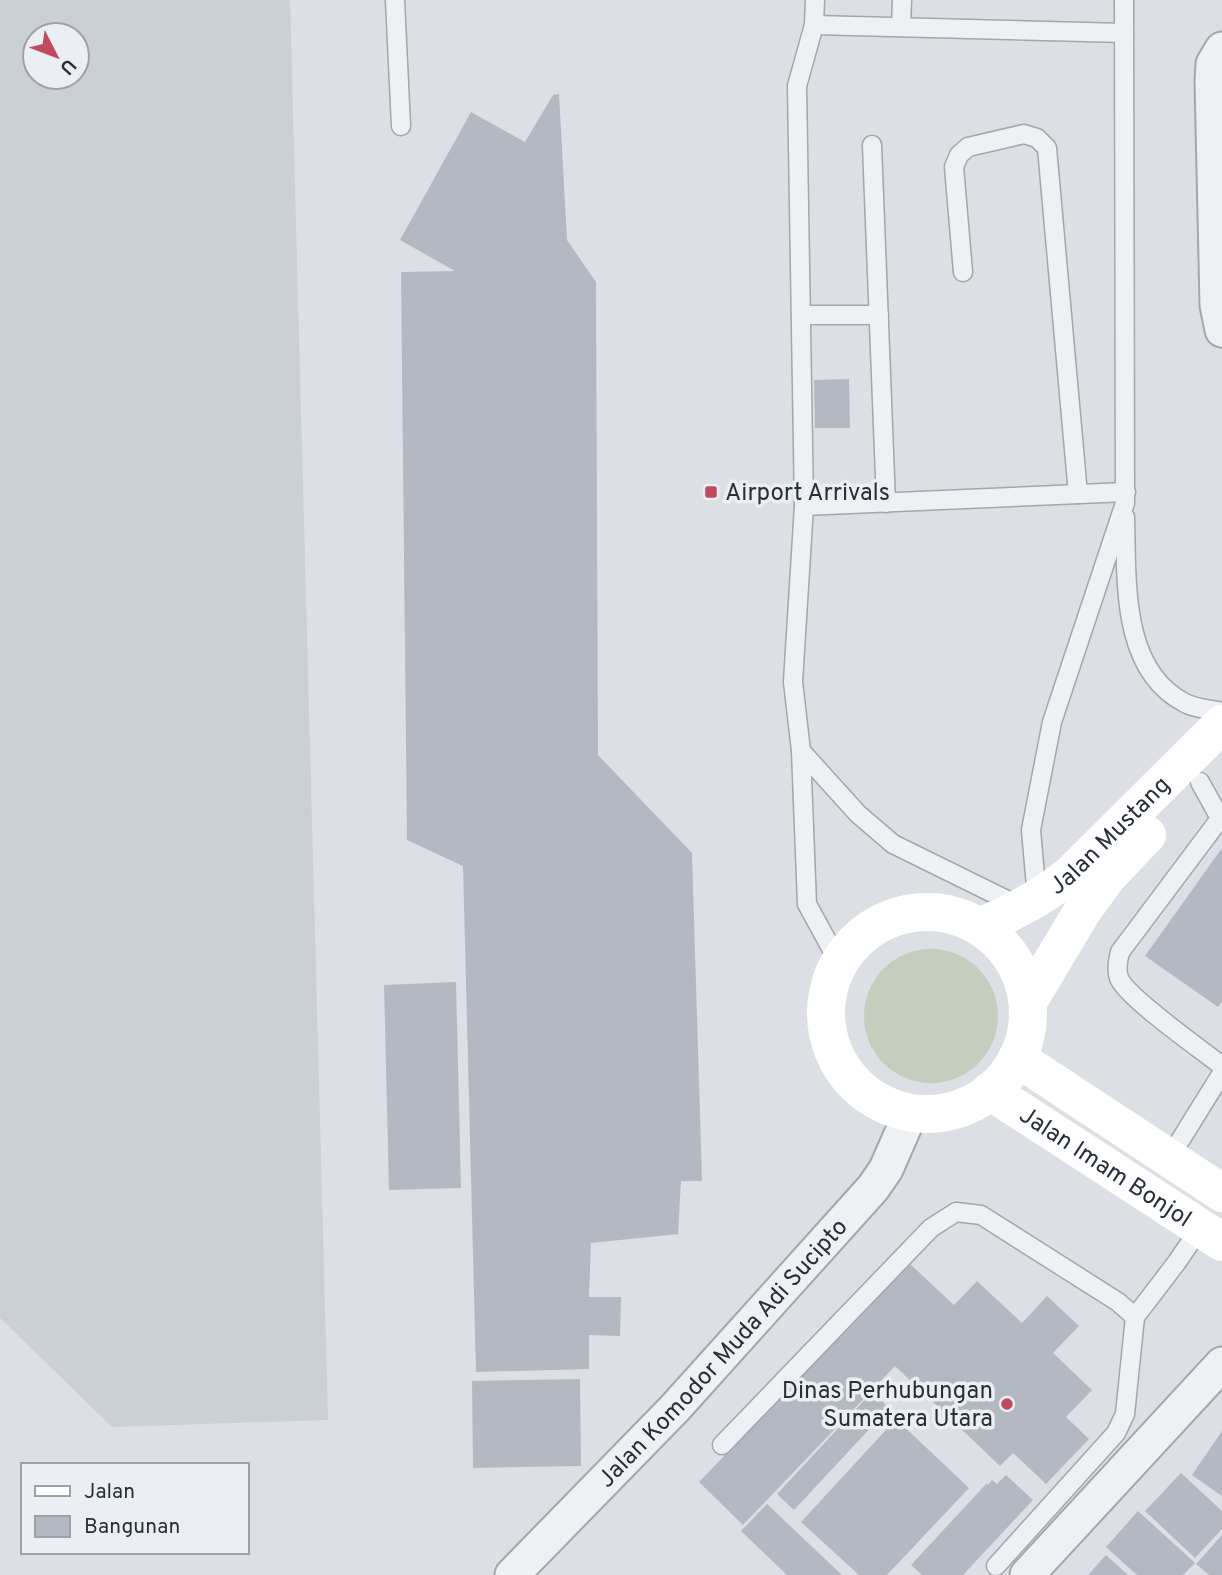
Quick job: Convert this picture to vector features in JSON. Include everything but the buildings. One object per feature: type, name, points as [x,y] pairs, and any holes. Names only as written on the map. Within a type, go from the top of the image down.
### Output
[{"type":"main road","name":"Jalan Mustang","points":[[982,926],[1030,903],[1070,875],[1222,724]]},
{"type":"main road","name":"Jalan Mustang","points":[[1028,1002],[1083,910],[1107,877],[1211,770]]},
{"type":"main road","points":[[932,913],[975,921],[1006,948],[1024,982],[1028,1002],[1024,1040],[1017,1058],[1005,1076],[990,1091],[953,1110],[911,1112],[889,1106],[869,1095],[852,1080],[838,1061],[830,1040],[826,1018],[831,975],[837,959],[866,932],[890,918],[932,913]]},
{"type":"main road","name":"Jalan Imam Bonjol","points":[[1017,1058],[1168,1160],[1222,1193]]},
{"type":"main road","name":"Jalan Imam Bonjol","points":[[990,1091],[1211,1235]]},
{"type":"street","points":[[1222,49],[1213,64],[1212,81],[1217,305],[1222,330]]},
{"type":"street","name":"Jalan Komodor Muda Adi Sucipto","points":[[512,1575],[675,1408],[873,1188],[886,1169],[911,1112]]},
{"type":"street","points":[[1012,1570],[1222,1364]]},
{"type":"lane","points":[[395,0],[401,126]]},
{"type":"lane","points":[[815,0],[814,25],[797,86],[804,506],[793,682],[801,751],[807,904],[837,959]]},
{"type":"lane","points":[[901,27],[902,0]]},
{"type":"lane","points":[[1124,0],[1125,498],[1127,583],[1134,635],[1144,663],[1170,693],[1187,705],[1222,712]]},
{"type":"lane","points":[[814,25],[1124,33]]},
{"type":"lane","points":[[963,272],[954,167],[959,155],[968,147],[1024,134],[1037,138],[1047,148],[1078,494]]},
{"type":"lane","points":[[872,145],[886,503]]},
{"type":"lane","points":[[801,315],[879,315]]},
{"type":"lane","points":[[804,506],[1078,494],[1125,498]]},
{"type":"lane","points":[[801,751],[858,814],[894,844],[1030,903],[1031,830],[1052,722],[1125,498]]},
{"type":"lane","points":[[1211,770],[1220,821],[1120,952],[1117,965],[1118,977],[1130,994],[1222,1066]]},
{"type":"lane","points":[[1168,1160],[1222,1073]]},
{"type":"lane","points":[[722,1445],[932,1228],[956,1212],[981,1215],[1118,1302],[1135,1317]]},
{"type":"lane","points":[[1012,1570],[1116,1433],[1125,1414],[1135,1317],[1177,1262],[1211,1235]]},
{"type":"shaded area","points":[[0,0],[290,0],[328,1420],[112,1427],[0,1318]]},
{"type":"green space","points":[[931,949],[957,954],[978,969],[993,990],[998,1016],[993,1042],[978,1063],[957,1078],[931,1083],[905,1078],[884,1063],[869,1042],[864,1016],[869,990],[884,969],[905,954]]},
{"type":"place","name":"Airport Arrivals","points":[[711,492]]},
{"type":"place","name":"Dinas Perhubungan Sumatera Utara","points":[[1007,1404]]}]
